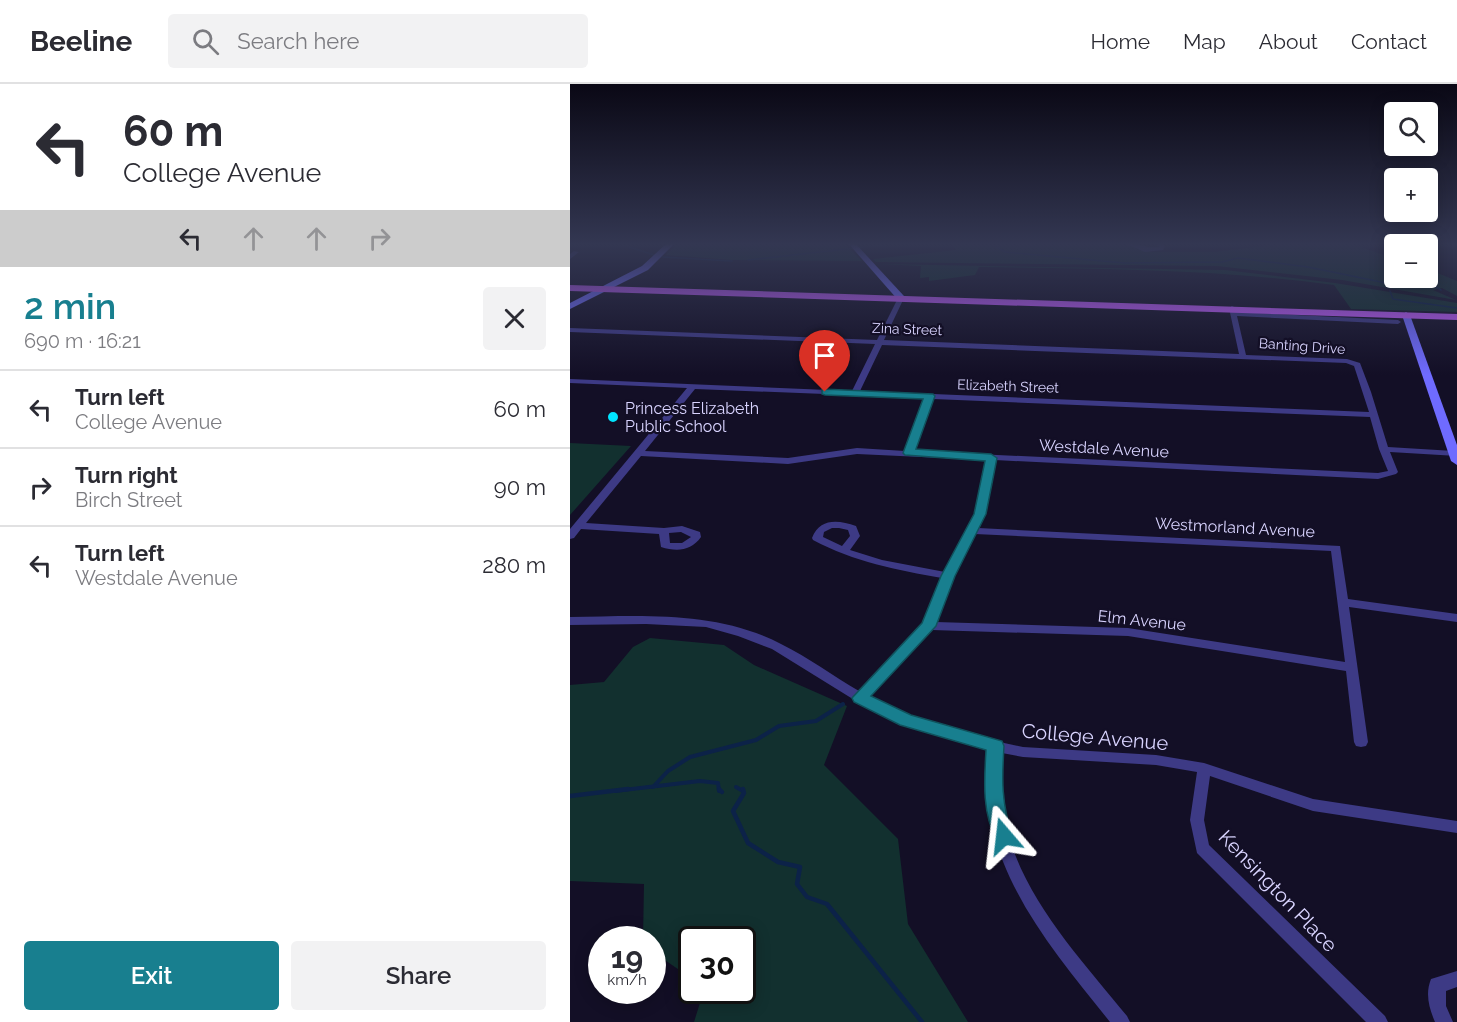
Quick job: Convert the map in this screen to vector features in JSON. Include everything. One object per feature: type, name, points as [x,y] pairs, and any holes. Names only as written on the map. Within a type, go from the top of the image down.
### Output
[{"type":"main road","points":[[570,287],[1402,319],[1457,317]]},
{"type":"main road","points":[[871,297],[888,292],[892,287]]},
{"type":"street","points":[[855,393],[901,298],[894,287]]},
{"type":"street","points":[[570,306],[604,288]]},
{"type":"street","name":"Banting Drive","points":[[1233,311],[1243,356],[1347,361],[1357,365],[1369,392],[1383,449]]},
{"type":"street","points":[[1383,449],[1456,458],[1402,319]]},
{"type":"street","name":"Zina Street","points":[[570,330],[1243,356]]},
{"type":"street","name":"Elizabeth Street","points":[[570,381],[1373,415]]},
{"type":"street","points":[[570,536],[693,386]]},
{"type":"street","points":[[909,453],[930,396]]},
{"type":"street","name":"Westdale Avenue","points":[[639,453],[788,461],[857,451],[1378,476],[1393,472],[1383,449]]},
{"type":"street","points":[[860,698],[929,626],[948,576],[980,514],[991,458]]},
{"type":"street","points":[[580,526],[664,531]]},
{"type":"street","name":"Westmorland Avenue","points":[[973,531],[1336,548],[1361,742]]},
{"type":"street","points":[[845,549],[877,564],[948,576]]},
{"type":"street","points":[[1343,602],[1457,618]]},
{"type":"street","name":"College Avenue","points":[[570,621],[634,619],[706,623],[776,646],[860,698],[906,720],[995,746],[1023,752],[1156,760],[1204,768],[1313,805],[1457,827]]},
{"type":"street","name":"Elm Avenue","points":[[929,626],[1128,632],[1350,667]]},
{"type":"street","points":[[995,746],[992,789],[997,818],[1024,892],[1042,923],[1122,1022]]},
{"type":"street","name":"Kensington Place","points":[[1204,768],[1197,820],[1202,848],[1378,1022]]},
{"type":"street","points":[[1444,1022],[1437,1007],[1437,985],[1457,979]]},
{"type":"green space","points":[[1335,287],[1358,287],[1457,303],[1457,312],[1351,309]]},
{"type":"green space","points":[[1457,287],[1457,296],[1442,288],[1433,290],[1456,300],[1388,288]]},
{"type":"green space","points":[[570,443],[631,446],[570,515]]},
{"type":"green space","points":[[650,638],[724,645],[754,665],[847,706],[824,765],[898,839],[908,924],[968,1022],[694,1022],[700,1004],[756,1004],[756,926],[678,926],[678,969],[666,961],[666,926],[643,926],[644,884],[570,881],[570,685],[604,682],[633,647]]},
{"type":"waterway","points":[[1390,291],[1393,299],[1457,308]]},
{"type":"waterway","points":[[653,786],[668,771],[690,757],[756,740],[779,726],[816,721],[843,704]]},
{"type":"waterway","points":[[653,786],[700,781],[718,783],[719,791]]},
{"type":"waterway","points":[[615,791],[653,786]]},
{"type":"waterway","points":[[736,787],[743,791]]},
{"type":"waterway","points":[[570,796],[628,789]]},
{"type":"waterway","points":[[719,789],[722,792]]},
{"type":"waterway","points":[[743,789],[744,793],[733,811],[748,843],[778,862],[800,867],[797,884],[807,897],[827,904],[922,1022]]},
{"type":"place","name":"Princess Elizabeth Public School","points":[[613,417]]},
{"type":"route","points":[[825,392],[930,396],[909,453],[991,458],[980,514],[948,576],[929,626],[860,698],[906,720],[995,746],[992,789],[997,818],[1004,836]]}]
